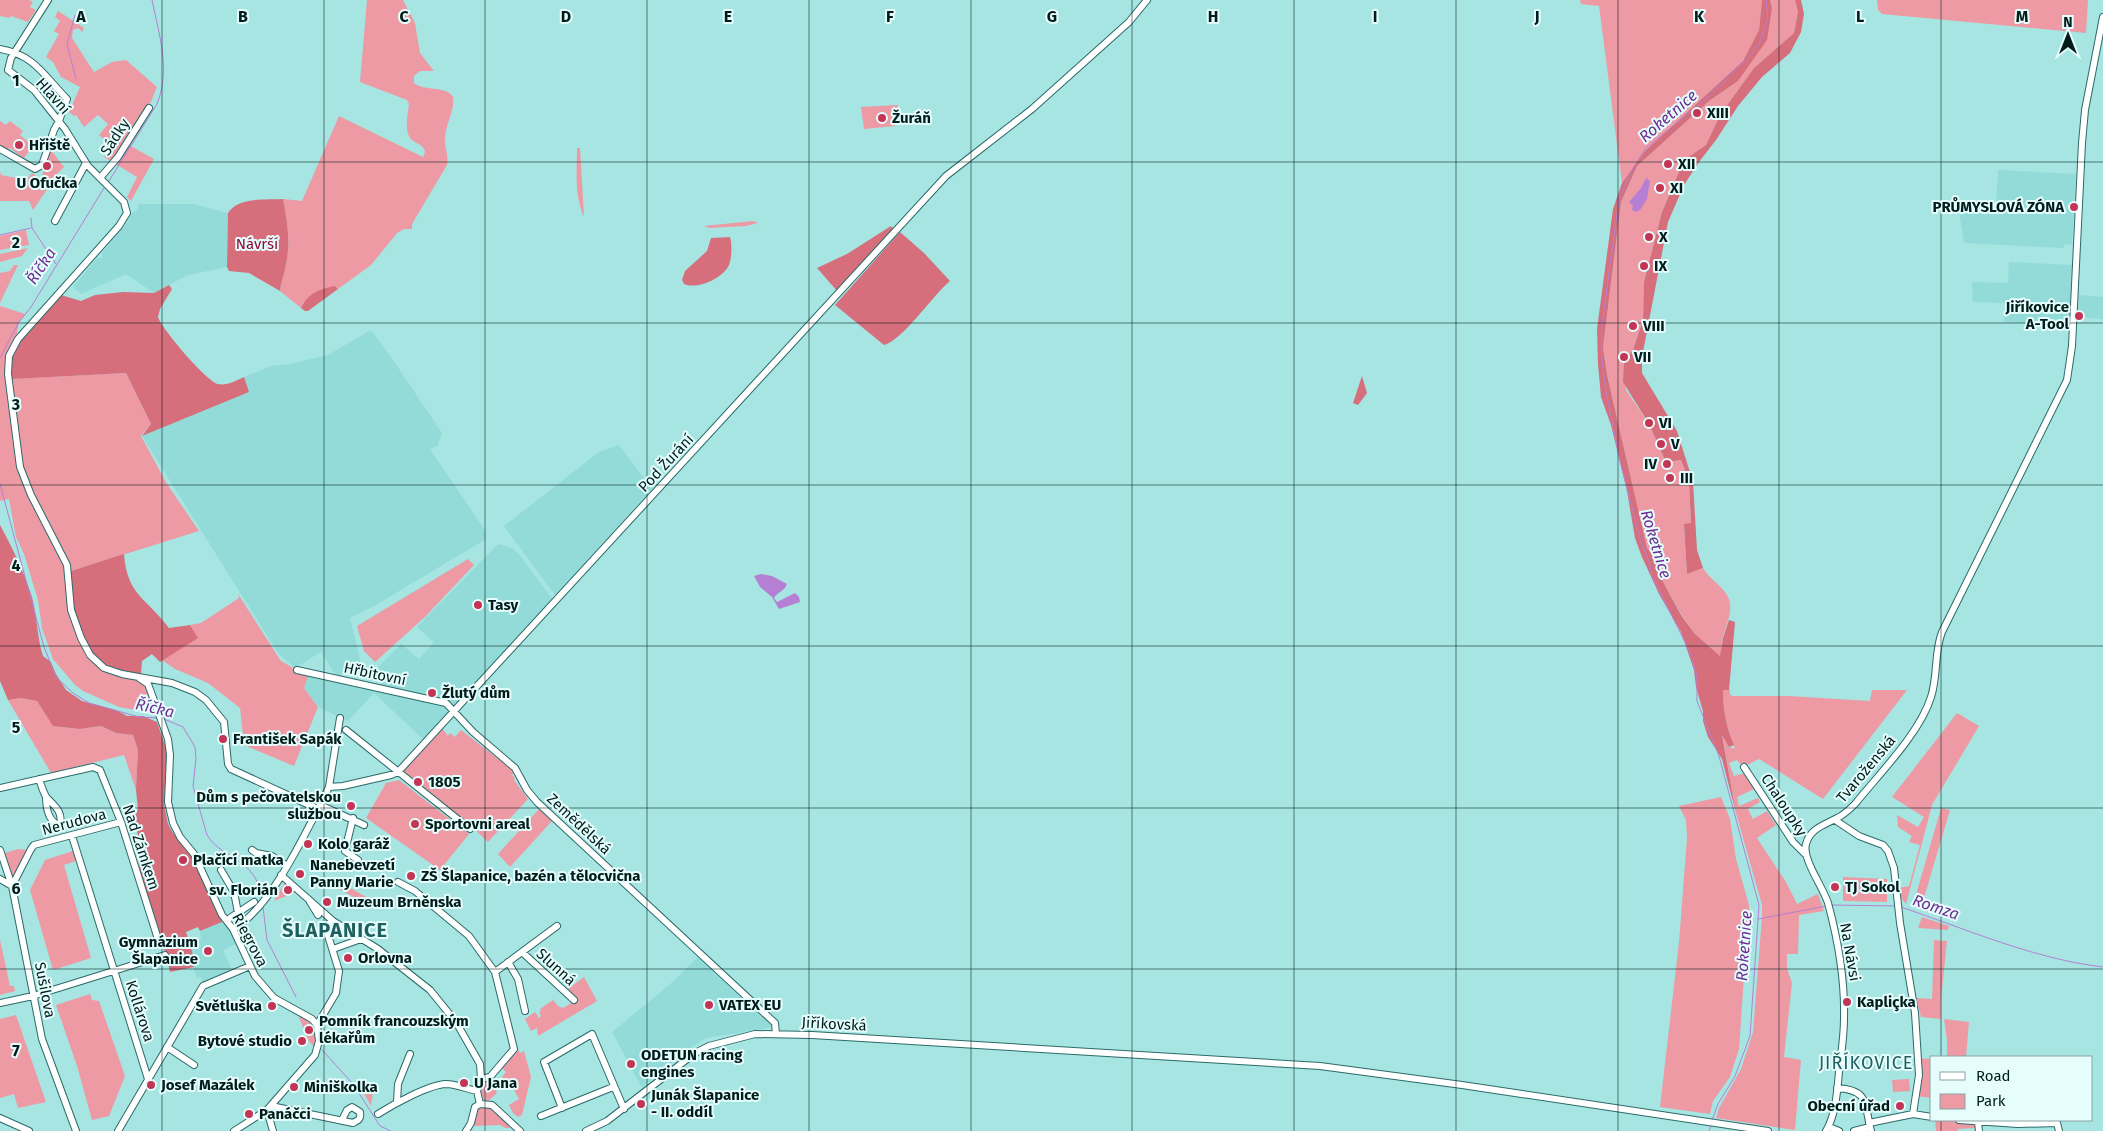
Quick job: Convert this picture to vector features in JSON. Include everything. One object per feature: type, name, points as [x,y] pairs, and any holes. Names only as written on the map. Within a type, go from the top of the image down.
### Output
[{"type":"street","points":[[0,70],[8,70],[11,58],[48,0]]},
{"type":"street","name":"Pod Žurání","points":[[453,712],[946,176],[1032,109],[1123,27],[1147,0]]},
{"type":"street","name":"Tvaroženská","points":[[1806,854],[1807,841],[1814,831],[1835,820],[1855,804],[1922,719],[1934,686],[1938,644],[1942,632],[2069,374],[2073,334],[2082,143],[2087,100],[2103,17]]},
{"type":"street","points":[[0,49],[16,52],[43,70],[50,82],[67,99],[42,165],[39,168],[35,169],[0,149]]},
{"type":"street","name":"Hlavní","points":[[8,70],[34,90],[59,121],[86,163],[122,200],[126,207],[126,216],[119,226],[14,344],[9,356],[8,374],[20,467],[31,495],[67,565],[71,610],[81,638],[90,655],[104,668],[138,677]]},
{"type":"street","name":"Sádky","points":[[100,178],[118,157],[149,108]]},
{"type":"street","points":[[55,221],[82,166],[86,163]]},
{"type":"street","name":"Hřbitovní","points":[[297,670],[446,703],[453,712]]},
{"type":"street","points":[[138,677],[172,683],[195,692],[211,706],[224,722],[228,764],[231,769],[364,824]]},
{"type":"street","name":"Riegrova","points":[[138,677],[148,684],[168,739],[170,755],[168,802],[173,823],[180,837],[194,854],[222,915],[233,929],[255,976],[274,998],[312,1019],[317,1025]]},
{"type":"street","points":[[329,786],[343,786],[398,772],[453,712]]},
{"type":"street","name":"Zemědělská","points":[[453,712],[515,768],[527,790],[537,802],[775,1023],[776,1034]]},
{"type":"street","points":[[227,920],[265,900],[304,838],[329,786],[340,718]]},
{"type":"street","points":[[346,730],[470,829]]},
{"type":"street","name":"Nad Zámkem","points":[[39,778],[97,767],[100,770],[121,822],[157,936]]},
{"type":"street","name":"Chaloupky","points":[[1744,767],[1796,847],[1806,854]]},
{"type":"street","points":[[0,788],[39,778],[46,797],[48,816],[55,824],[60,826]]},
{"type":"street","points":[[46,797],[59,810],[63,838]]},
{"type":"street","points":[[353,818],[345,851],[358,860]]},
{"type":"street","points":[[1835,820],[1859,836],[1883,845],[1888,851],[1894,868],[1916,1022],[1919,1075],[1913,1114]]},
{"type":"street","name":"Nerudova","points":[[12,886],[34,846],[121,822]]},
{"type":"street","name":"Kollárova","points":[[72,836],[148,1079]]},
{"type":"street","name":"Sušilova","points":[[0,850],[12,886],[42,1039],[76,1131]]},
{"type":"street","points":[[252,850],[256,853],[272,856],[287,866]]},
{"type":"street","name":"Na Návsi","points":[[1806,854],[1828,906],[1841,966],[1844,1010],[1837,1088],[1828,1129]]},
{"type":"street","points":[[221,870],[234,892],[238,913]]},
{"type":"street","points":[[281,875],[333,921],[378,948],[430,990],[456,1022],[481,1070],[481,1079],[477,1091],[480,1104]]},
{"type":"street","points":[[0,880],[12,886]]},
{"type":"street","points":[[398,882],[415,891],[469,936],[495,972],[514,1049],[490,1077],[481,1079]]},
{"type":"street","points":[[306,897],[318,915]]},
{"type":"street","points":[[233,929],[257,904]]},
{"type":"street","points":[[234,1131],[269,1108],[315,1055],[319,1041],[317,1025],[336,994],[337,987],[338,967],[326,927],[333,921]]},
{"type":"street","points":[[495,972],[557,926]]},
{"type":"street","points":[[333,949],[362,939]]},
{"type":"street","name":"Slunná","points":[[522,952],[574,1000]]},
{"type":"street","points":[[0,1003],[33,996],[165,955]]},
{"type":"street","points":[[508,962],[518,979],[525,1011]]},
{"type":"street","points":[[118,1131],[203,986],[250,966]]},
{"type":"street","points":[[562,1108],[544,1062],[592,1034],[613,1088],[624,1109]]},
{"type":"street","name":"Jiříkovská","points":[[586,1131],[607,1121],[624,1109],[695,1053],[709,1046],[755,1034],[776,1034],[1320,1066],[1462,1085],[1768,1131]]},
{"type":"street","points":[[167,1047],[194,1064]]},
{"type":"street","points":[[397,1102],[398,1084],[410,1054]]},
{"type":"street","points":[[378,1114],[397,1102],[440,1085],[449,1084],[477,1091]]},
{"type":"street","points":[[541,1116],[613,1088]]},
{"type":"street","points":[[1837,1088],[1852,1089],[1860,1094],[1864,1102],[1870,1127]]},
{"type":"street","points":[[466,1131],[471,1123],[475,1107],[480,1104],[492,1105],[520,1131]]},
{"type":"street","points":[[269,1108],[342,1120]]},
{"type":"street","points":[[269,1108],[273,1131]]},
{"type":"street","points":[[1854,1131],[1913,1114],[1930,1117]]},
{"type":"street","points":[[0,1118],[29,1131]]},
{"type":"street","points":[[1968,1121],[2018,1124],[2057,1123],[2059,1131]]},
{"type":"street","points":[[1978,1122],[1978,1131]]},
{"type":"street","points":[[1828,1129],[1839,1131]]},
{"type":"shaded area","points":[[1998,170],[2076,174],[2072,245],[2064,244],[2064,248],[1964,243],[1958,205],[1996,207]]},
{"type":"shaded area","points":[[1646,178],[1650,181],[1647,199],[1640,210],[1636,212],[1632,210],[1633,206],[1629,202],[1641,188]]},
{"type":"shaded area","points":[[138,204],[193,204],[228,213],[227,267],[188,275],[154,293],[126,274],[81,294],[73,287],[97,258],[102,258],[102,253],[128,222],[131,214],[138,209]]},
{"type":"shaded area","points":[[2009,262],[2072,265],[2070,326],[2004,322],[2005,303],[1973,302],[1972,282],[2008,283]]},
{"type":"shaded area","points":[[2079,295],[2103,297],[2103,319],[2078,317]]},
{"type":"shaded area","points":[[371,330],[442,433],[437,446],[430,449],[486,532],[486,539],[374,606],[350,618],[361,663],[337,677],[321,652],[295,668],[278,653],[142,436],[249,392],[244,377],[271,366],[290,364],[328,355]]},
{"type":"shaded area","points":[[619,445],[652,489],[555,595],[504,526],[599,452]]},
{"type":"shaded area","points":[[498,544],[512,548],[519,554],[553,600],[425,741],[374,693],[348,721],[318,707],[304,688],[307,676],[380,690],[382,680],[374,671],[401,644],[419,659],[434,642],[417,627]]},
{"type":"shaded area","points":[[761,574],[772,576],[787,584],[774,598],[777,602],[795,593],[799,597],[800,602],[779,609],[772,597],[760,587],[754,576]]},
{"type":"shaded area","name":"Gymnázium Šlapanice","points":[[222,922],[229,927],[236,944],[223,950],[232,970],[202,983],[201,977],[197,978],[191,960],[191,955],[193,955],[189,943],[201,939],[200,931]]},
{"type":"shaded area","points":[[699,956],[775,1027],[706,1038],[686,1051],[642,1088],[612,1032],[668,986]]},
{"type":"green space","points":[[0,0],[29,0],[33,2],[30,7],[36,10],[28,22],[11,16],[10,18],[0,16]]},
{"type":"green space","points":[[367,0],[403,0],[415,23],[420,53],[434,71],[420,71],[414,76],[414,83],[419,86],[446,91],[453,97],[453,107],[445,137],[447,165],[412,224],[412,229],[404,229],[397,233],[371,265],[338,289],[335,286],[303,303],[301,308],[280,291],[288,248],[287,223],[283,199],[302,201],[339,116],[423,157],[425,152],[423,147],[412,140],[408,134],[409,104],[407,100],[360,82]]},
{"type":"green space","points":[[1580,0],[1762,0],[1759,30],[1743,61],[1645,151],[1622,183],[1599,6],[1581,4]]},
{"type":"green space","points":[[1762,0],[1770,0],[1772,8],[1767,40],[1738,81],[1709,101],[1637,166],[1621,202],[1603,347],[1607,375],[1647,548],[1657,561],[1661,578],[1681,615],[1695,634],[1720,656],[1729,620],[1735,622],[1729,690],[1723,690],[1726,718],[1734,745],[1729,747],[1722,735],[1736,813],[1722,759],[1708,737],[1703,721],[1703,711],[1696,687],[1694,670],[1681,632],[1659,594],[1635,538],[1627,491],[1611,425],[1601,397],[1597,329],[1613,209],[1622,183],[1645,151],[1743,61],[1759,30]]},
{"type":"green space","points":[[1770,0],[1795,0],[1798,12],[1794,33],[1754,68],[1720,115],[1706,145],[1684,160],[1662,212],[1644,282],[1643,320],[1633,350],[1624,362],[1626,390],[1649,424],[1666,462],[1681,460],[1689,481],[1691,524],[1684,524],[1687,574],[1703,568],[1725,592],[1730,603],[1730,614],[1722,642],[1721,657],[1695,634],[1681,614],[1661,578],[1657,561],[1647,548],[1607,375],[1603,347],[1621,202],[1637,166],[1709,101],[1738,81],[1772,8]]},
{"type":"green space","points":[[1795,0],[1801,0],[1804,14],[1801,32],[1790,53],[1762,77],[1738,106],[1684,185],[1668,222],[1642,357],[1642,373],[1677,431],[1693,482],[1697,550],[1703,568],[1687,574],[1684,524],[1691,523],[1689,481],[1681,460],[1666,462],[1649,424],[1623,382],[1624,362],[1633,350],[1643,320],[1644,282],[1662,212],[1684,160],[1706,145],[1720,115],[1754,68],[1794,33],[1798,12]]},
{"type":"green space","points":[[1877,0],[2088,0],[2086,33],[1882,14],[1878,10]]},
{"type":"green space","points":[[58,11],[84,28],[82,32],[78,28],[73,30],[72,38],[94,72],[112,62],[126,60],[157,87],[150,104],[127,144],[154,159],[131,201],[127,197],[137,177],[104,157],[111,145],[99,135],[108,124],[98,115],[84,127],[76,115],[74,116],[69,112],[80,87],[61,77],[53,62],[46,57],[59,34],[54,31],[60,21],[55,17]]},
{"type":"green space","points":[[898,105],[898,116],[895,126],[864,129],[861,107]]},
{"type":"green space","points":[[0,121],[6,125],[10,121],[23,131],[20,135],[33,146],[24,158],[10,148],[7,150],[0,146]]},
{"type":"green space","points":[[577,148],[580,148],[584,217],[577,192]]},
{"type":"green space","points":[[50,149],[64,167],[48,183],[50,185],[33,210],[29,201],[0,201],[0,171],[1,175],[27,180],[32,173],[41,180]]},
{"type":"green space","name":"Návrší","points":[[283,199],[287,223],[288,248],[280,291],[249,273],[229,271],[227,267],[228,213],[238,204],[245,202]]},
{"type":"green space","points":[[753,221],[758,223],[746,226],[709,228],[704,226]]},
{"type":"green space","points":[[891,226],[895,231],[838,292],[817,268],[847,254]]},
{"type":"green space","points":[[26,230],[29,245],[0,250],[0,236]]},
{"type":"green space","points":[[900,232],[924,253],[950,281],[900,335],[884,345],[835,305]]},
{"type":"green space","points":[[730,237],[731,258],[726,270],[716,278],[703,284],[684,284],[682,280],[685,271],[707,251],[711,238]]},
{"type":"green space","points":[[28,248],[22,256],[0,262],[0,254]]},
{"type":"green space","points":[[14,265],[18,265],[0,303],[0,273],[10,271]]},
{"type":"green space","points":[[169,285],[172,289],[160,309],[158,317],[167,332],[195,365],[212,381],[224,384],[244,377],[249,392],[142,436],[151,424],[126,373],[12,379],[12,357],[17,343],[61,295],[81,301],[95,295],[123,292],[154,293]]},
{"type":"green space","points":[[335,286],[338,289],[308,311],[301,308],[315,292]]},
{"type":"green space","points":[[0,306],[25,314],[19,322],[9,379],[126,373],[151,424],[141,436],[167,484],[199,531],[68,572],[122,674],[148,684],[158,714],[119,707],[83,691],[75,685],[53,659],[42,628],[38,600],[24,554],[16,537],[9,499],[0,501]]},
{"type":"green space","points":[[1362,376],[1367,393],[1358,405],[1353,403]]},
{"type":"green space","points":[[0,525],[18,561],[32,597],[43,656],[51,662],[66,690],[82,701],[116,710],[127,716],[143,716],[157,722],[167,751],[164,804],[168,824],[173,833],[193,855],[222,922],[200,931],[198,927],[186,932],[193,955],[191,956],[194,967],[170,972],[140,876],[138,856],[142,855],[134,817],[138,809],[136,790],[138,750],[133,735],[116,733],[101,726],[80,729],[53,726],[37,701],[21,698],[8,700],[0,681]]},
{"type":"green space","points":[[124,554],[129,579],[139,596],[169,628],[190,625],[198,638],[160,662],[152,654],[142,661],[141,675],[104,668],[90,655],[71,610],[68,572]]},
{"type":"green space","points":[[468,559],[474,565],[426,616],[375,662],[364,651],[357,626]]},
{"type":"green space","points":[[238,594],[281,661],[297,670],[309,673],[304,688],[318,707],[294,766],[244,745],[240,708],[208,683],[175,669],[162,660],[197,638],[190,625],[201,623],[239,598]]},
{"type":"green space","points":[[1723,690],[1730,690],[1730,695],[1733,696],[1789,696],[1870,701],[1872,690],[1907,690],[1823,799],[1759,759],[1743,767],[1737,760],[1729,763],[1734,776],[1745,773],[1754,789],[1737,797],[1739,806],[1758,798],[1760,802],[1748,809],[1753,819],[1767,811],[1776,825],[1757,838],[1786,882],[1797,904],[1818,894],[1824,911],[1799,915],[1798,954],[1787,954],[1787,968],[1792,983],[1784,1057],[1801,1060],[1795,1130],[1716,1118],[1719,1108],[1741,1069],[1753,1032],[1762,916],[1762,905],[1736,813],[1722,733],[1729,747],[1735,749],[1726,720]]},
{"type":"green space","points":[[21,698],[37,701],[54,726],[80,729],[101,726],[116,733],[133,735],[138,750],[136,790],[124,755],[51,773],[8,700]]},
{"type":"green space","points":[[1957,713],[1979,726],[1932,805],[1906,904],[1901,898],[1899,888],[1909,886],[1920,845],[1909,842],[1912,836],[1898,827],[1897,815],[1918,827],[1924,817],[1892,797]]},
{"type":"green space","points":[[442,728],[448,736],[450,733],[455,737],[461,730],[515,772],[512,775],[515,778],[514,780],[528,799],[488,842],[469,824],[402,772]]},
{"type":"green space","name":"Sportovni areal","points":[[399,780],[469,834],[440,870],[366,818],[386,783]]},
{"type":"green space","points":[[1721,797],[1730,819],[1736,859],[1749,905],[1739,1049],[1730,1077],[1713,1101],[1710,1114],[1660,1107],[1679,942],[1687,838],[1686,820],[1679,806]]},
{"type":"green space","points":[[540,808],[552,821],[510,867],[498,854]]},
{"type":"green space","points":[[1941,808],[1950,810],[1921,908],[1913,905]]},
{"type":"green space","points":[[18,849],[27,850],[13,878],[5,853]]},
{"type":"green space","points":[[73,851],[76,861],[64,865],[91,958],[53,970],[30,890],[45,860]]},
{"type":"green space","points":[[1843,877],[1887,879],[1887,902],[1843,901]]},
{"type":"green space","points":[[285,882],[296,892],[274,901]]},
{"type":"green space","points":[[342,886],[347,886],[378,904],[375,909],[339,889]]},
{"type":"green space","points":[[1922,917],[1949,926],[1948,930],[1918,928]]},
{"type":"green space","points":[[0,940],[10,986],[14,986],[15,991],[0,995]]},
{"type":"green space","points":[[1934,940],[1947,941],[1941,1019],[1921,1017],[1916,998],[1932,999]]},
{"type":"green space","points":[[584,977],[597,1001],[538,1036],[537,1028],[531,1031],[525,1019],[535,1012],[539,1018],[541,1016],[540,1009],[553,1000],[558,1006],[563,1008],[578,999],[568,989]]},
{"type":"green space","points":[[90,994],[92,1000],[99,1001],[125,1076],[109,1116],[92,1120],[77,1066],[56,1005]]},
{"type":"green space","points":[[16,1015],[46,1102],[18,1108],[14,1094],[0,1098],[0,1019]]},
{"type":"green space","points":[[301,1016],[312,1025],[316,1033],[314,1047],[308,1040],[299,1017]]},
{"type":"green space","points":[[1944,1019],[1969,1022],[1966,1056],[1947,1056]]},
{"type":"green space","points":[[518,1050],[520,1053],[524,1051],[531,1077],[522,1115],[518,1117],[513,1113],[509,1105],[519,1099],[514,1090],[509,1086],[497,1088],[505,1084],[502,1077],[506,1072],[502,1068]]},
{"type":"green space","points":[[1915,1058],[1930,1059],[1930,1098],[1916,1096]]},
{"type":"green space","points":[[360,1079],[373,1091],[371,1106],[357,1081]]},
{"type":"green space","points":[[1909,1079],[1910,1091],[1893,1092],[1892,1080]]},
{"type":"green space","points":[[491,1080],[497,1093],[488,1101],[484,1100],[480,1091],[484,1084]]},
{"type":"green space","points":[[485,1106],[492,1109],[510,1127],[505,1128],[500,1125],[472,1126],[478,1109]]},
{"type":"green space","points":[[1935,1121],[1977,1121],[1975,1128],[1958,1129],[1957,1131],[1936,1131]]},
{"type":"waterway","name":"Říčka","points":[[109,181],[157,104],[161,91],[163,78],[162,52],[152,0]]},
{"type":"waterway","name":"Roketnice","points":[[1712,1120],[1718,1104],[1735,1076],[1750,1036],[1759,905],[1719,756],[1697,701],[1697,676],[1689,650],[1652,576],[1649,561],[1641,542],[1620,461],[1605,386],[1601,349],[1602,325],[1619,199],[1633,168],[1646,148],[1706,99],[1750,56],[1759,44],[1768,19],[1766,0]]},
{"type":"waterway","points":[[75,15],[67,44],[76,79]]},
{"type":"waterway","name":"Říčka","points":[[0,358],[19,322],[31,307],[104,188]]},
{"type":"waterway","points":[[31,218],[32,228],[56,264]]},
{"type":"waterway","points":[[0,235],[31,228]]},
{"type":"waterway","name":"Říčka","points":[[0,484],[44,647],[56,677],[73,693],[89,703],[139,717],[158,718]]},
{"type":"waterway","name":"Říčka","points":[[164,719],[183,727],[195,747],[196,759],[193,786],[207,835],[221,850],[238,860],[253,874],[259,885],[262,898]]},
{"type":"waterway","name":"Romza","points":[[1831,905],[1897,906]]},
{"type":"waterway","name":"Romza","points":[[1758,919],[1827,906]]},
{"type":"waterway","name":"Říčka","points":[[263,907],[267,940],[296,997]]},
{"type":"waterway","name":"Romza","points":[[1901,907],[2026,950],[2077,963],[2103,967]]},
{"type":"waterway","name":"Říčka","points":[[322,1050],[353,1084],[380,1126],[391,1131]]},
{"type":"waterway","name":"Roketnice","points":[[1709,1131],[1711,1126]]},
{"type":"place","name":"XIII","points":[[1697,113]]},
{"type":"place","name":"Žuráň","points":[[882,118]]},
{"type":"place","name":"Hřiště","points":[[19,145]]},
{"type":"place","name":"XII","points":[[1668,164]]},
{"type":"place","name":"U Ofučka","points":[[47,166]]},
{"type":"place","name":"XI","points":[[1660,188]]},
{"type":"place","name":"PRŮMYSLOVÁ ZÓNA","points":[[2074,207]]},
{"type":"place","name":"X","points":[[1649,237]]},
{"type":"place","name":"IX","points":[[1644,266]]},
{"type":"place","name":"Jiříkovice A-Tool","points":[[2079,316]]},
{"type":"place","name":"VIII","points":[[1633,326]]},
{"type":"place","name":"VII","points":[[1624,357]]},
{"type":"place","name":"VI","points":[[1649,423]]},
{"type":"place","name":"V","points":[[1661,444]]},
{"type":"place","name":"IV","points":[[1667,464]]},
{"type":"place","name":"III","points":[[1670,478]]},
{"type":"place","name":"Tasy","points":[[478,605]]},
{"type":"place","name":"Žlutý dům","points":[[432,693]]},
{"type":"place","name":"František Sapák","points":[[223,739]]},
{"type":"place","name":"1805","points":[[418,782]]},
{"type":"place","name":"Dům s pečovatelskou službou","points":[[351,806]]},
{"type":"place","name":"Sportovni areal","points":[[415,824]]},
{"type":"place","name":"Kolo garáž","points":[[308,844]]},
{"type":"place","name":"Plačící matka","points":[[183,860]]},
{"type":"place","name":"Nanebevzetí Panny Marie","points":[[300,874]]},
{"type":"place","name":"ZŠ Šlapanice, bazén a tělocvična","points":[[411,876]]},
{"type":"place","name":"TJ Sokol","points":[[1835,887]]},
{"type":"place","name":"sv. Florián","points":[[288,890]]},
{"type":"place","name":"Muzeum Brněnska","points":[[327,902]]},
{"type":"place","name":"Gymnázium Šlapanice","points":[[208,951]]},
{"type":"place","name":"Orlovna","points":[[348,958]]},
{"type":"place","name":"Kapliçka","points":[[1847,1002]]},
{"type":"place","name":"VATEX EU","points":[[709,1005]]},
{"type":"place","name":"Světluška","points":[[272,1006]]},
{"type":"place","name":"Pomník francouzským lékařům","points":[[309,1030]]},
{"type":"place","name":"Bytové studio","points":[[302,1041]]},
{"type":"place","name":"ODETUN racing engines","points":[[631,1064]]},
{"type":"place","name":"U Jana","points":[[464,1083]]},
{"type":"place","name":"Josef Mazálek","points":[[151,1085]]},
{"type":"place","name":"Miniškolka","points":[[294,1087]]},
{"type":"place","name":"Junák Šlapanice - II. oddíl","points":[[641,1104]]},
{"type":"place","name":"Obecní úřad","points":[[1900,1106]]},
{"type":"place","name":"Panáčci","points":[[249,1114]]},
{"type":"district","name":"ŠLAPANICE","points":[[335,930]]},
{"type":"district","name":"JIŘÍKOVICE","points":[[1866,1063]]}]
